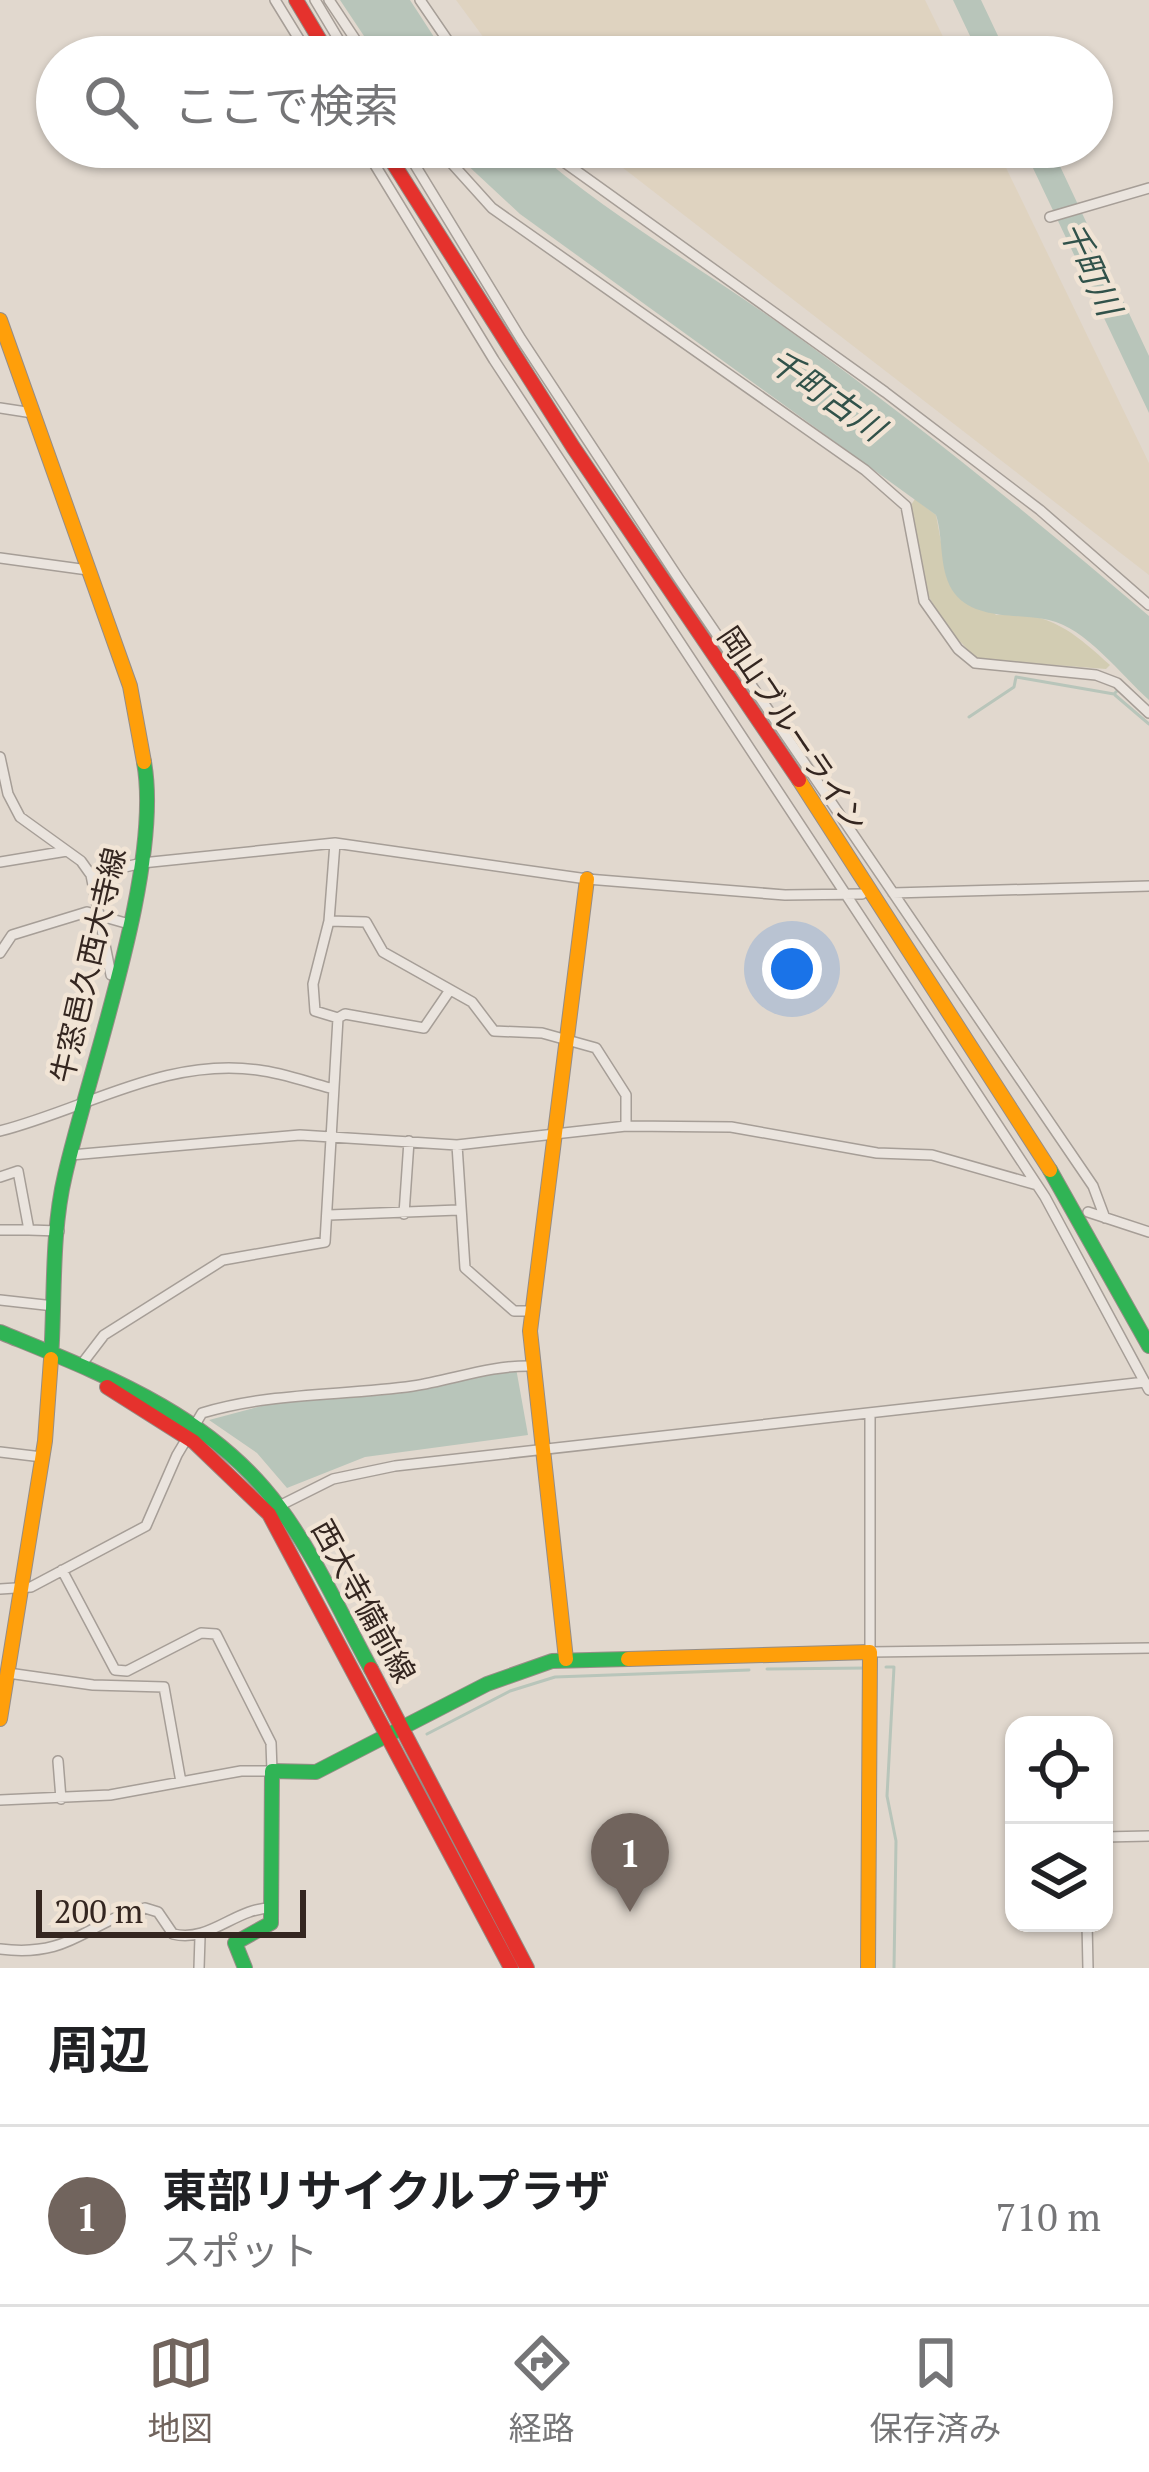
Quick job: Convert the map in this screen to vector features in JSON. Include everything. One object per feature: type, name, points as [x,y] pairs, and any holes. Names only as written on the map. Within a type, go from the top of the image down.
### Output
[{"type":"main road","points":[[296,0],[317,36]]},
{"type":"main road","name":"岡山ブルーライン","points":[[396,168],[579,457],[1037,1140],[1149,1346]]},
{"type":"main road","name":"牛窓邑久西大寺線","points":[[0,320],[142,735],[148,786],[142,863],[70,1155],[58,1232],[43,1457],[0,1719]]},
{"type":"main road","points":[[566,1659],[532,1366],[532,1311],[587,879]]},
{"type":"main road","name":"西大寺備前線","points":[[0,1332],[190,1431]]},
{"type":"main road","name":"西大寺備前線","points":[[52,1356],[140,1390],[274,1510],[527,1968]]},
{"type":"main road","points":[[245,1968],[235,1943],[271,1922],[273,1908],[272,1771],[316,1772],[506,1676],[566,1659],[870,1652],[868,1968]]},
{"type":"main road","name":"西大寺備前線","points":[[397,1732],[511,1968]]},
{"type":"street","points":[[275,0],[297,36]]},
{"type":"street","points":[[315,0],[336,36]]},
{"type":"street","points":[[329,0],[353,36]]},
{"type":"street","points":[[420,0],[445,36]]},
{"type":"street","points":[[274,1510],[316,1485],[362,1471],[1147,1386],[1045,1197],[377,168]]},
{"type":"street","points":[[416,168],[518,342],[676,581],[1093,1186],[1106,1218]]},
{"type":"street","points":[[455,168],[492,208],[865,470],[906,506],[924,601],[938,626],[976,664],[1096,675],[1117,683],[1149,713]]},
{"type":"street","points":[[572,168],[1040,510],[1149,605]]},
{"type":"street","points":[[1050,218],[1149,188]]},
{"type":"street","points":[[0,408],[33,413]]},
{"type":"street","points":[[0,558],[88,569]]},
{"type":"street","points":[[0,757],[8,794],[20,817],[91,875],[113,987]]},
{"type":"street","points":[[335,843],[329,921],[311,1006],[338,1018]]},
{"type":"street","points":[[91,875],[142,863],[335,843],[587,879],[785,895],[862,895]]},
{"type":"street","points":[[0,862],[67,851]]},
{"type":"street","points":[[882,893],[1149,886]]},
{"type":"street","points":[[0,953],[13,935],[87,912],[129,924]]},
{"type":"street","points":[[329,921],[366,922],[383,952],[472,1002],[494,1031],[596,1048],[626,1095],[626,1126]]},
{"type":"street","points":[[338,1018],[345,1014],[424,1028],[450,990]]},
{"type":"street","points":[[81,1366],[104,1335],[223,1260],[325,1242],[330,1088],[338,1018]]},
{"type":"street","points":[[0,1131],[57,1117],[84,1101],[164,1076],[257,1070],[330,1088]]},
{"type":"street","points":[[70,1155],[332,1136],[457,1145],[626,1126],[731,1127],[877,1154],[932,1155],[1036,1185]]},
{"type":"street","points":[[404,1214],[409,1141]]},
{"type":"street","points":[[457,1145],[458,1210],[470,1278],[514,1311],[532,1311]]},
{"type":"street","points":[[0,1177],[18,1171],[29,1230]]},
{"type":"street","points":[[1045,1197],[1062,1201]]},
{"type":"street","points":[[328,1215],[458,1210]]},
{"type":"street","points":[[1088,1212],[1149,1232]]},
{"type":"street","points":[[0,1230],[58,1232]]},
{"type":"street","points":[[0,1300],[55,1306]]},
{"type":"street","points":[[0,1589],[22,1589],[153,1519],[202,1413],[287,1394],[355,1394],[479,1370],[532,1366]]},
{"type":"street","points":[[870,1414],[870,1652],[1149,1648]]},
{"type":"street","points":[[0,1452],[43,1457]]},
{"type":"street","points":[[0,1800],[61,1798],[272,1771],[271,1743],[216,1634],[201,1633],[127,1671],[115,1670],[62,1570]]},
{"type":"street","points":[[8,1673],[93,1685],[164,1687],[182,1782]]},
{"type":"street","points":[[58,1761],[61,1798]]},
{"type":"street","points":[[1113,1837],[1149,1836]]},
{"type":"street","points":[[0,1949],[22,1952],[71,1944],[146,1908],[158,1912],[173,1934],[200,1937],[253,1907],[273,1908]]},
{"type":"street","points":[[1087,1932],[1088,1968]]},
{"type":"street","points":[[199,1968],[200,1937]]},
{"type":"shaded area","points":[[456,0],[925,0],[943,36],[483,36]]},
{"type":"shaded area","points":[[623,168],[1006,168],[1149,463],[1149,575]]},
{"type":"shaded area","points":[[915,499],[936,515],[944,558],[996,615],[1030,616],[1059,625],[1110,665],[1106,669],[977,659],[951,632],[927,594],[911,505]]},
{"type":"water","points":[[340,0],[410,0],[433,36],[364,36]]},
{"type":"water","points":[[953,0],[981,0],[998,36],[970,36]]},
{"type":"water","name":"千町古川","points":[[471,168],[557,168],[798,337],[933,439],[1149,616],[1149,700],[1090,642],[1063,625],[987,612],[964,603],[946,576],[936,515],[520,214]]},
{"type":"water","name":"千町川","points":[[1033,168],[1061,168],[1149,356],[1149,413]]},
{"type":"water","points":[[516,1368],[528,1435],[365,1457],[287,1488],[257,1453],[209,1420],[284,1400],[413,1391]]},
{"type":"waterway","points":[[969,717],[1014,687],[1016,677],[1114,694],[1119,689]]},
{"type":"waterway","points":[[1115,695],[1149,724]]},
{"type":"waterway","points":[[886,1667],[894,1667],[887,1796],[896,1841],[894,1968]]},
{"type":"waterway","points":[[767,1669],[867,1668]]},
{"type":"waterway","points":[[427,1734],[510,1691],[555,1677],[749,1670]]},
{"type":"traffic: fast","points":[[51,1359],[61,1197],[134,910],[147,805],[144,762]]},
{"type":"traffic: fast","points":[[1050,1170],[1149,1346]]},
{"type":"traffic: fast","points":[[0,1332],[152,1400],[221,1446],[252,1475],[292,1526],[371,1669]]},
{"type":"traffic: fast","points":[[245,1968],[235,1943],[271,1923],[272,1771],[316,1772],[487,1684],[552,1661],[628,1659]]},
{"type":"traffic: slow","points":[[0,320],[130,686],[144,762]]},
{"type":"traffic: slow","points":[[799,780],[1050,1170]]},
{"type":"traffic: slow","points":[[566,1659],[530,1331],[587,879]]},
{"type":"traffic: slow","points":[[0,1719],[45,1441],[51,1359]]},
{"type":"traffic: slow","points":[[628,1659],[870,1652],[868,1968]]},
{"type":"traffic: jam","points":[[296,0],[317,36]]},
{"type":"traffic: jam","points":[[396,168],[573,447],[799,780]]},
{"type":"traffic: jam","points":[[107,1387],[194,1442],[269,1514],[511,1968]]},
{"type":"traffic: jam","points":[[371,1669],[527,1968]]},
{"type":"place","name":"東部リサイクルプラザ","points":[[630,1912]]}]
